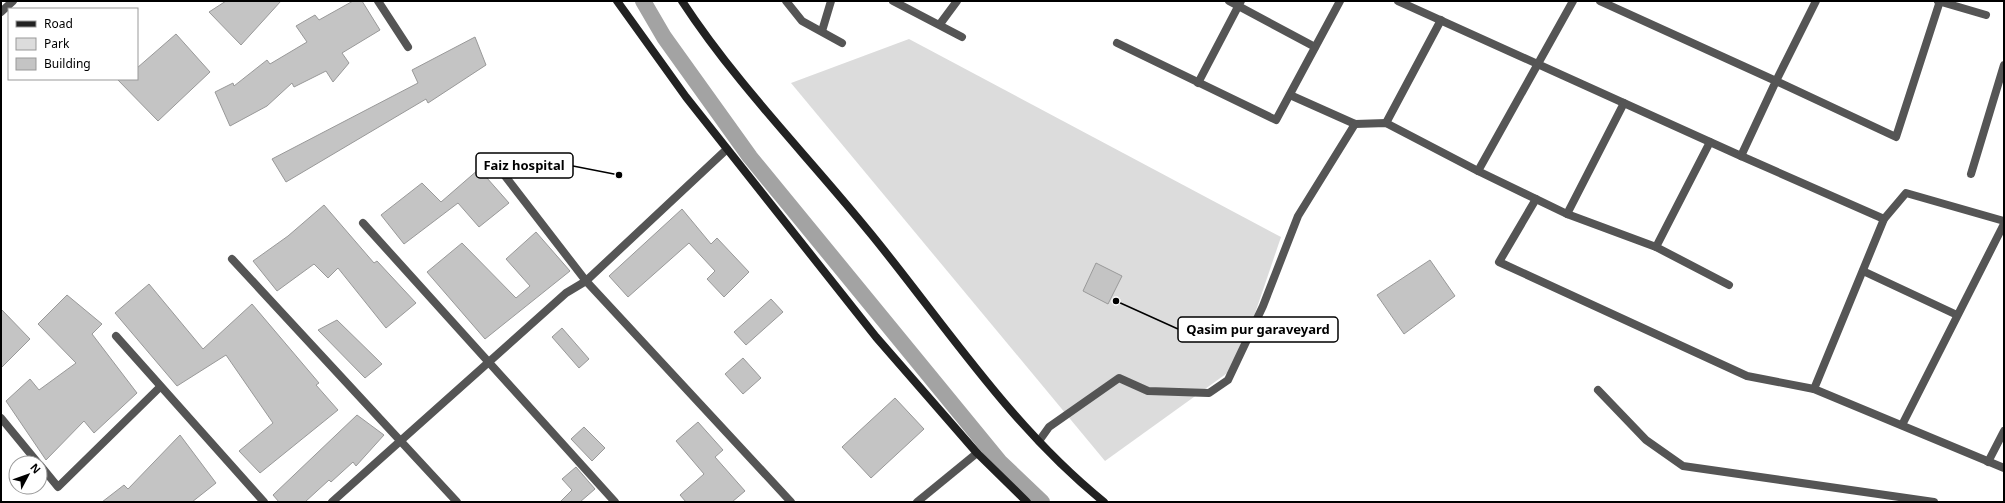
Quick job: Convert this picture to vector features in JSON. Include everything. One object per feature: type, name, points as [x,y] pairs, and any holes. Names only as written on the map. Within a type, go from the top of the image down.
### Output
[{"type":"main road","points":[[617,1],[686,97],[876,337],[977,453],[1027,502]]},
{"type":"main road","points":[[682,1],[734,73],[871,233],[1016,418],[1078,482],[1104,502]]},
{"type":"street","points":[[1,12],[13,1]]},
{"type":"street","points":[[378,1],[408,47]]},
{"type":"street","points":[[786,1],[802,20],[842,43]]},
{"type":"street","points":[[822,31],[831,1]]},
{"type":"street","points":[[893,1],[940,24],[962,37]]},
{"type":"street","points":[[940,24],[957,1]]},
{"type":"street","points":[[1229,1],[1240,4],[1315,47]]},
{"type":"street","points":[[1116,43],[1276,120],[1340,1]]},
{"type":"street","points":[[1398,1],[1741,156],[1884,218]]},
{"type":"street","points":[[1478,171],[1573,1]]},
{"type":"street","points":[[1600,1],[1896,137],[1939,1],[1986,15]]},
{"type":"street","points":[[1741,156],[1816,1]]},
{"type":"street","points":[[1198,83],[1240,4]]},
{"type":"street","points":[[1386,123],[1441,20]]},
{"type":"street","points":[[1971,174],[2004,65]]},
{"type":"street","points":[[1290,95],[1355,124],[1386,123],[1478,171],[1567,214],[1656,247],[1729,285]]},
{"type":"street","points":[[1567,214],[1624,103]]},
{"type":"street","points":[[1039,441],[1049,427],[1119,378],[1148,391],[1209,393],[1228,380],[1263,306],[1298,216],[1355,124]]},
{"type":"street","points":[[1656,247],[1710,142]]},
{"type":"street","points":[[332,502],[401,442],[566,293],[586,281],[727,149]]},
{"type":"street","points":[[495,163],[586,281],[791,502]]},
{"type":"street","points":[[1814,389],[1884,218],[1906,192],[2004,222],[1902,425]]},
{"type":"street","points":[[1536,199],[1499,262],[1747,376],[1814,389],[2004,468]]},
{"type":"street","points":[[363,223],[614,502]]},
{"type":"street","points":[[232,259],[457,502]]},
{"type":"street","points":[[1863,271],[1957,315]]},
{"type":"street","points":[[116,336],[264,502]]},
{"type":"street","points":[[48,475],[58,487],[160,387]]},
{"type":"street","points":[[1598,390],[1646,440],[1683,466],[1934,502]]},
{"type":"street","points":[[1,418],[32,455]]},
{"type":"street","points":[[1988,462],[2004,431]]},
{"type":"street","points":[[918,502],[977,453]]},
{"type":"green space","points":[[909,39],[1281,237],[1237,366],[1105,461],[791,83]]},
{"type":"building","points":[[226,1],[281,1],[241,45],[209,12]]},
{"type":"building","points":[[353,1],[362,1],[380,30],[342,53],[349,63],[333,82],[326,71],[294,87],[292,83],[267,106],[230,126],[215,92],[233,83],[234,86],[267,60],[270,64],[307,42],[296,26],[315,15],[319,20]]},
{"type":"building","points":[[176,34],[210,72],[158,121],[118,80],[138,80],[138,67]]},
{"type":"building","points":[[475,37],[486,65],[428,103],[426,99],[286,182],[272,159],[418,83],[412,70]]},
{"type":"building","points":[[479,169],[509,203],[479,227],[458,203],[404,244],[381,215],[422,183],[441,202]]},
{"type":"building","points":[[324,205],[374,263],[377,261],[416,303],[386,328],[338,268],[328,278],[314,264],[277,291],[253,261],[288,236]]},
{"type":"building","points":[[682,209],[711,244],[717,238],[749,272],[724,297],[707,279],[715,271],[689,243],[628,297],[609,276]]},
{"type":"building","points":[[536,232],[570,271],[485,339],[427,272],[462,243],[516,298],[530,286],[506,259]]},
{"type":"building","points":[[1430,260],[1455,296],[1404,334],[1377,295]]},
{"type":"building","points":[[1096,263],[1122,276],[1108,304],[1083,291]]},
{"type":"building","points":[[149,284],[203,349],[252,304],[319,383],[316,385],[338,410],[260,473],[239,451],[273,423],[226,355],[177,386],[115,313]]},
{"type":"building","points":[[67,295],[102,324],[92,334],[137,393],[94,433],[84,421],[48,458],[48,455],[43,455],[6,401],[30,379],[39,390],[76,363],[38,324]]},
{"type":"building","points":[[771,299],[783,312],[746,345],[734,332]]},
{"type":"building","points":[[1,309],[30,339],[1,368]]},
{"type":"building","points":[[337,320],[382,364],[365,378],[318,330]]},
{"type":"building","points":[[562,328],[589,359],[579,368],[552,337]]},
{"type":"building","points":[[743,358],[761,378],[743,394],[725,374]]},
{"type":"building","points":[[895,398],[924,429],[871,478],[842,447]]},
{"type":"building","points":[[357,415],[384,435],[356,466],[353,462],[331,482],[329,480],[305,502],[279,502],[273,495]]},
{"type":"building","points":[[698,422],[723,450],[715,457],[745,491],[732,502],[686,502],[680,495],[704,474],[676,441]]},
{"type":"building","points":[[584,427],[605,448],[592,461],[571,439]]},
{"type":"building","points":[[180,435],[216,483],[192,502],[102,502],[124,485],[128,489]]},
{"type":"building","points":[[576,467],[595,489],[580,502],[560,502],[572,490],[562,479]]},
{"type":"waterway","points":[[643,1],[664,37],[750,157],[1000,462],[1042,502]]},
{"type":"place","name":"Faiz hospital","points":[[619,175]]},
{"type":"place","name":"Qasim pur garaveyard","points":[[1116,301]]}]
